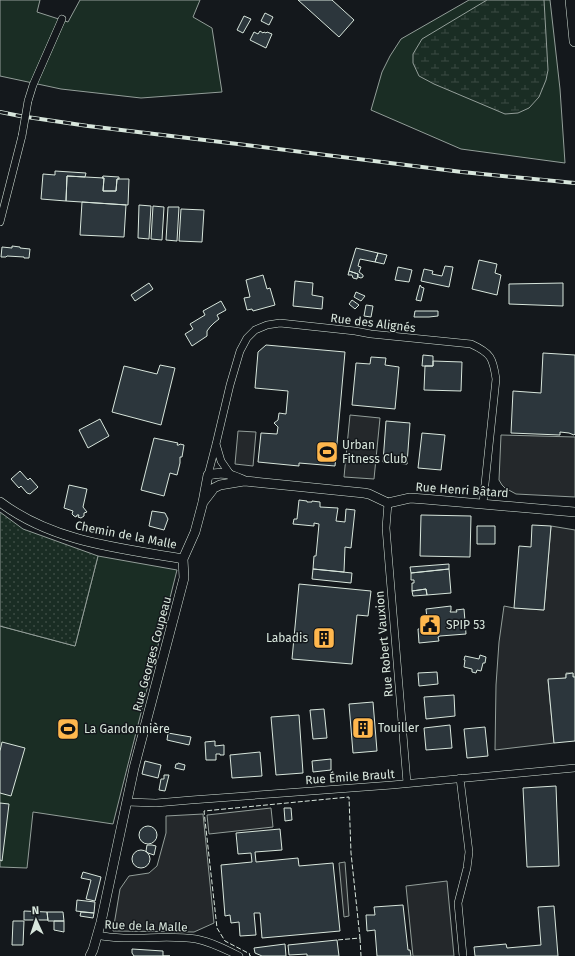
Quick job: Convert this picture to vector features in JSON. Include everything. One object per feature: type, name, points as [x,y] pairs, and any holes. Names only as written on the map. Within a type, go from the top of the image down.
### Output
[{"type":"main road","points":[[571,0],[575,41]]},
{"type":"street","points":[[0,222],[22,136],[28,101],[33,85],[62,19]]},
{"type":"street","name":"Rue des Alignés","points":[[208,475],[240,351],[247,338],[256,330],[267,325],[280,323],[471,344],[487,353],[492,360],[496,378],[483,503]]},
{"type":"street","points":[[216,444],[222,461],[230,474]]},
{"type":"street","points":[[203,502],[218,481],[222,461]]},
{"type":"street","points":[[208,475],[220,472],[230,474],[245,481]]},
{"type":"street","name":"Rue Georges Coupeau","points":[[90,956],[97,936],[134,768],[184,578],[183,559],[195,532],[208,475]]},
{"type":"street","points":[[214,488],[226,483],[245,481],[364,493],[388,503]]},
{"type":"street","name":"Rue Henri Bâtard","points":[[388,503],[410,498],[575,512]]},
{"type":"street","name":"Chemin de la Malle","points":[[0,502],[17,514],[40,526],[62,534],[93,543],[183,559]]},
{"type":"street","name":"Rue Robert Vauxion","points":[[388,503],[386,528],[407,783]]},
{"type":"street","name":"Rue Émile Brault","points":[[127,802],[156,803],[575,768]]},
{"type":"street","points":[[460,778],[469,852],[467,868],[458,903],[463,956]]},
{"type":"street","name":"Rue de la Malle","points":[[97,936],[120,938],[178,937],[197,939],[215,944],[239,956]]},
{"type":"green space","points":[[0,0],[40,0],[37,12],[68,22],[80,0],[200,0],[193,17],[212,28],[222,92],[141,98],[61,89],[0,76]]},
{"type":"green space","points":[[469,0],[550,0],[560,89],[565,163],[461,149],[371,110],[382,72],[401,39]]},
{"type":"green space","points":[[487,0],[544,0],[548,70],[546,80],[539,97],[529,108],[518,113],[505,114],[434,84],[419,76],[413,63],[413,54],[422,39]]},
{"type":"green space","points":[[0,512],[23,529],[98,556],[75,646],[0,626]]},
{"type":"green space","name":"La Gandonnière","points":[[98,556],[177,570],[113,824],[33,812],[27,868],[0,867],[0,626],[75,646]]},
{"type":"shaded area","points":[[350,415],[380,418],[374,479],[344,477]]},
{"type":"shaded area","points":[[238,431],[256,432],[253,466],[235,464]]},
{"type":"shaded area","points":[[501,435],[575,437],[575,497],[516,494],[505,488],[499,480]]},
{"type":"shaded area","points":[[551,526],[575,530],[575,677],[573,677],[573,673],[566,673],[566,678],[548,680],[554,743],[495,750],[496,685],[499,642],[504,606],[544,610]]},
{"type":"shaded area","points":[[271,808],[273,827],[209,834],[207,815]]},
{"type":"shaded area","points":[[203,814],[214,923],[194,932],[113,931],[120,889],[129,876],[149,873],[157,866],[166,833],[166,816]]},
{"type":"shaded area","points":[[345,862],[349,916],[344,917],[339,863]]},
{"type":"shaded area","points":[[447,881],[454,956],[413,956],[406,886]]},
{"type":"building","points":[[298,0],[332,0],[354,20],[339,37]]},
{"type":"building","points":[[265,13],[273,17],[269,25],[261,21]]},
{"type":"building","points":[[244,16],[251,19],[243,33],[237,30]]},
{"type":"building","points":[[260,31],[263,33],[267,32],[272,34],[266,48],[250,40],[254,32],[258,34]]},
{"type":"building","points":[[55,171],[86,173],[85,177],[67,176],[66,201],[41,199],[43,174],[55,175]]},
{"type":"building","points":[[67,176],[104,178],[103,191],[116,191],[117,179],[129,179],[128,205],[66,201]]},
{"type":"building","points":[[103,176],[119,177],[119,179],[117,179],[116,191],[103,191]]},
{"type":"building","points":[[82,202],[126,205],[124,237],[80,235]]},
{"type":"building","points":[[139,205],[151,206],[149,239],[138,238]]},
{"type":"building","points":[[153,206],[164,207],[162,240],[151,239]]},
{"type":"building","points":[[168,207],[179,207],[177,241],[166,240]]},
{"type":"building","points":[[181,209],[204,210],[202,242],[179,241]]},
{"type":"building","points":[[12,246],[30,249],[29,258],[7,256],[1,257],[2,247],[12,248]]},
{"type":"building","points":[[356,248],[378,253],[375,262],[360,259],[358,266],[361,267],[359,272],[363,275],[361,278],[358,277],[358,274],[349,271]]},
{"type":"building","points":[[378,253],[387,255],[384,264],[375,262]]},
{"type":"building","points":[[479,260],[497,264],[495,273],[501,275],[497,295],[472,289]]},
{"type":"building","points":[[445,266],[453,267],[449,287],[421,281],[424,269],[433,271],[432,274],[442,276]]},
{"type":"building","points":[[398,267],[412,270],[409,282],[395,280]]},
{"type":"building","points":[[349,271],[358,274],[357,279],[353,278],[352,275],[348,275]]},
{"type":"building","points":[[263,275],[267,289],[270,288],[275,305],[253,311],[252,309],[247,310],[244,298],[250,297],[246,280]]},
{"type":"building","points":[[295,281],[313,283],[312,295],[323,297],[322,309],[293,306]]},
{"type":"building","points":[[149,283],[153,289],[135,301],[131,295]]},
{"type":"building","points":[[563,283],[563,306],[509,304],[509,284]]},
{"type":"building","points":[[420,285],[424,288],[421,301],[416,300]]},
{"type":"building","points":[[356,292],[365,296],[361,301],[354,297]]},
{"type":"building","points":[[352,300],[359,305],[355,309],[349,304]]},
{"type":"building","points":[[221,301],[226,310],[217,315],[219,319],[207,331],[207,336],[192,346],[185,334],[193,329],[190,324],[205,315],[203,311]]},
{"type":"building","points":[[366,305],[373,306],[371,317],[364,316]]},
{"type":"building","points":[[415,311],[438,311],[438,316],[414,317]]},
{"type":"building","points":[[266,345],[345,352],[335,466],[299,463],[299,466],[258,462],[261,433],[277,434],[278,427],[274,423],[278,420],[279,413],[286,414],[288,391],[255,388],[258,352]]},
{"type":"building","points":[[543,353],[575,355],[574,435],[560,432],[560,435],[511,433],[513,391],[541,393]]},
{"type":"building","points":[[423,355],[433,356],[433,366],[422,366]]},
{"type":"building","points":[[371,357],[386,358],[385,365],[399,367],[395,409],[352,405],[356,363],[370,364]]},
{"type":"building","points":[[433,361],[462,362],[461,391],[424,390],[425,366],[433,366]]},
{"type":"building","points":[[160,365],[175,368],[161,425],[112,412],[124,366],[157,374]]},
{"type":"building","points":[[100,419],[109,436],[88,448],[79,430]]},
{"type":"building","points":[[386,421],[410,423],[407,464],[383,462]]},
{"type":"building","points":[[422,433],[445,435],[441,470],[418,468]]},
{"type":"building","points":[[154,438],[178,443],[177,445],[184,445],[177,475],[170,473],[164,496],[141,490]]},
{"type":"building","points":[[20,471],[28,480],[30,478],[38,487],[30,494],[27,493],[21,486],[19,488],[11,479]]},
{"type":"building","points":[[69,485],[87,489],[83,507],[87,512],[84,513],[84,516],[81,518],[78,517],[79,515],[76,517],[74,516],[72,514],[73,511],[64,508]]},
{"type":"building","points":[[299,500],[307,502],[320,502],[320,507],[338,508],[336,521],[345,522],[346,509],[355,510],[351,548],[345,547],[344,572],[313,569],[314,556],[316,556],[319,524],[314,523],[314,526],[293,524],[294,519],[297,519]]},
{"type":"building","points":[[152,511],[165,513],[168,519],[164,530],[149,526]]},
{"type":"building","points":[[421,515],[471,516],[470,557],[420,556]]},
{"type":"building","points":[[532,525],[551,526],[544,610],[514,608],[519,546],[531,547]]},
{"type":"building","points":[[477,526],[495,526],[495,544],[477,544]]},
{"type":"building","points":[[449,564],[449,569],[411,573],[410,567]]},
{"type":"building","points":[[313,569],[352,573],[351,583],[312,579]]},
{"type":"building","points":[[449,569],[451,593],[427,595],[426,589],[412,591],[412,583],[414,583],[414,580],[411,580],[411,573]]},
{"type":"building","name":"Labadis","points":[[299,584],[371,591],[368,616],[357,615],[352,664],[292,659]]},
{"type":"building","points":[[426,589],[427,595],[413,596],[412,591]]},
{"type":"building","points":[[451,606],[450,612],[457,612],[456,610],[464,609],[466,634],[440,636],[438,637],[439,641],[419,643],[418,629],[428,628],[426,609]]},
{"type":"building","points":[[480,655],[486,657],[481,671],[477,670],[476,673],[472,672],[472,669],[464,667],[465,656],[479,659]]},
{"type":"building","points":[[437,672],[438,684],[419,686],[418,673]]},
{"type":"building","points":[[573,673],[573,677],[575,677],[575,741],[554,743],[548,679],[566,678],[566,674]]},
{"type":"building","points":[[454,695],[455,716],[426,719],[424,697]]},
{"type":"building","name":"Touiller","points":[[373,702],[377,751],[353,753],[349,704]]},
{"type":"building","points":[[324,709],[327,738],[313,739],[310,710]]},
{"type":"building","points":[[299,715],[303,773],[276,775],[271,717]]},
{"type":"building","points":[[450,725],[452,748],[426,750],[424,728]]},
{"type":"building","points":[[485,727],[488,756],[467,758],[464,729]]},
{"type":"building","points":[[168,733],[191,737],[189,745],[167,740]]},
{"type":"building","points":[[215,741],[215,746],[224,745],[224,755],[216,754],[216,760],[206,760],[205,742]]},
{"type":"building","points":[[2,742],[25,748],[11,796],[0,793],[0,751]]},
{"type":"building","points":[[260,752],[262,776],[232,778],[230,755]]},
{"type":"building","points":[[331,759],[331,770],[313,772],[312,761]]},
{"type":"building","points":[[145,761],[161,765],[158,778],[142,774]]},
{"type":"building","points":[[178,763],[185,765],[184,770],[175,768],[176,764]]},
{"type":"building","points":[[164,775],[169,775],[165,791],[159,790],[161,779],[164,779]]},
{"type":"building","points":[[556,786],[559,866],[527,867],[523,788]]},
{"type":"building","points":[[0,803],[9,804],[2,861],[0,860]]},
{"type":"building","points":[[284,808],[291,808],[292,820],[285,821]]},
{"type":"building","points":[[148,826],[154,829],[157,835],[154,841],[148,844],[142,841],[139,835],[142,829]]},
{"type":"building","points":[[280,829],[282,850],[255,852],[256,862],[298,858],[299,866],[333,863],[340,931],[262,938],[260,913],[254,913],[256,935],[240,936],[239,922],[231,923],[230,915],[225,916],[221,865],[252,862],[251,853],[238,854],[236,833]]},
{"type":"building","points":[[147,845],[156,846],[154,855],[146,851]]},
{"type":"building","points":[[141,850],[147,853],[150,859],[147,865],[141,868],[135,865],[132,859],[135,853]]},
{"type":"building","points":[[83,872],[101,877],[95,901],[86,899],[91,880],[81,878]]},
{"type":"building","points":[[77,900],[95,902],[94,913],[76,911]]},
{"type":"building","points":[[403,905],[408,950],[410,950],[411,956],[377,956],[375,930],[367,931],[366,915],[375,915],[374,907]]},
{"type":"building","points":[[554,906],[558,956],[475,956],[474,947],[506,944],[507,948],[541,945],[538,907]]},
{"type":"building","points":[[24,911],[47,912],[48,920],[24,920]]},
{"type":"building","points":[[47,912],[63,912],[64,921],[48,921]]},
{"type":"building","points":[[81,912],[94,913],[93,918],[80,916]]},
{"type":"building","points":[[13,921],[24,921],[23,945],[12,945]]},
{"type":"building","points":[[54,921],[64,921],[64,932],[54,930]]},
{"type":"building","points":[[337,940],[339,956],[307,956],[307,954],[289,955],[288,945]]},
{"type":"building","points":[[285,944],[286,956],[262,956],[255,953],[254,948]]},
{"type":"building","points":[[132,949],[163,951],[163,956],[134,956]]},
{"type":"railway","points":[[0,112],[88,126],[462,172],[575,183]]},
{"type":"fence","points":[[251,956],[249,955],[250,954],[225,941],[217,928],[204,811],[349,797],[351,853],[360,938],[337,940]]},
{"type":"fence","points":[[360,938],[361,956]]},
{"type":"place","name":"Urban Fitness Club","points":[[327,452]]},
{"type":"place","name":"SPIP 53","points":[[430,625]]},
{"type":"place","name":"Labadis","points":[[324,638]]},
{"type":"place","name":"Touiller","points":[[363,728]]},
{"type":"place","name":"La Gandonnière","points":[[68,729]]}]
